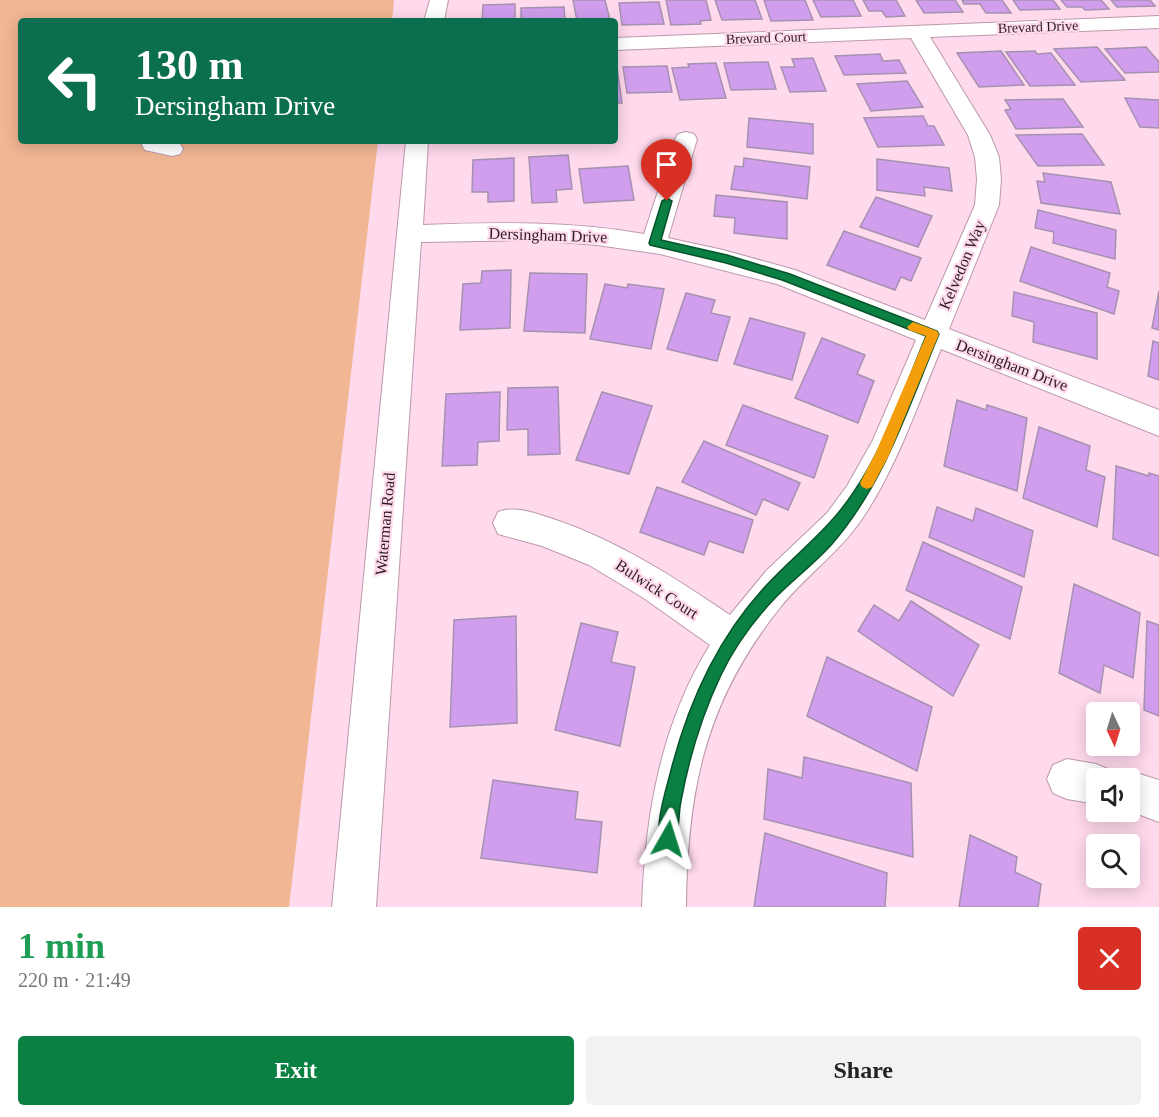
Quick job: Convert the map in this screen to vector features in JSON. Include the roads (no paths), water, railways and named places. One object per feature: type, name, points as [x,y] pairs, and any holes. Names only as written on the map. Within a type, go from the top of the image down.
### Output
[{"type":"street","points":[[435,18],[439,0]]},
{"type":"street","name":"Brevard Drive","points":[[917,32],[1159,22]]},
{"type":"street","name":"Brevard Court","points":[[618,44],[917,32]]},
{"type":"street","name":"Kelvedon Way","points":[[664,907],[664,875],[671,802],[687,741],[715,669],[733,639],[769,594],[826,540],[858,498],[882,455],[987,206],[989,179],[987,157],[979,135],[917,32]]},
{"type":"street","points":[[654,243],[686,139]]},
{"type":"street","name":"Waterman Road","points":[[354,907],[417,144]]},
{"type":"street","name":"Dersingham Drive","points":[[408,234],[529,230],[588,234],[654,243],[727,259],[786,277],[1159,423]]},
{"type":"street","name":"Bulwick Court","points":[[510,523],[585,545],[638,573],[733,639]]},
{"type":"street","points":[[1140,794],[1159,801]]}]
